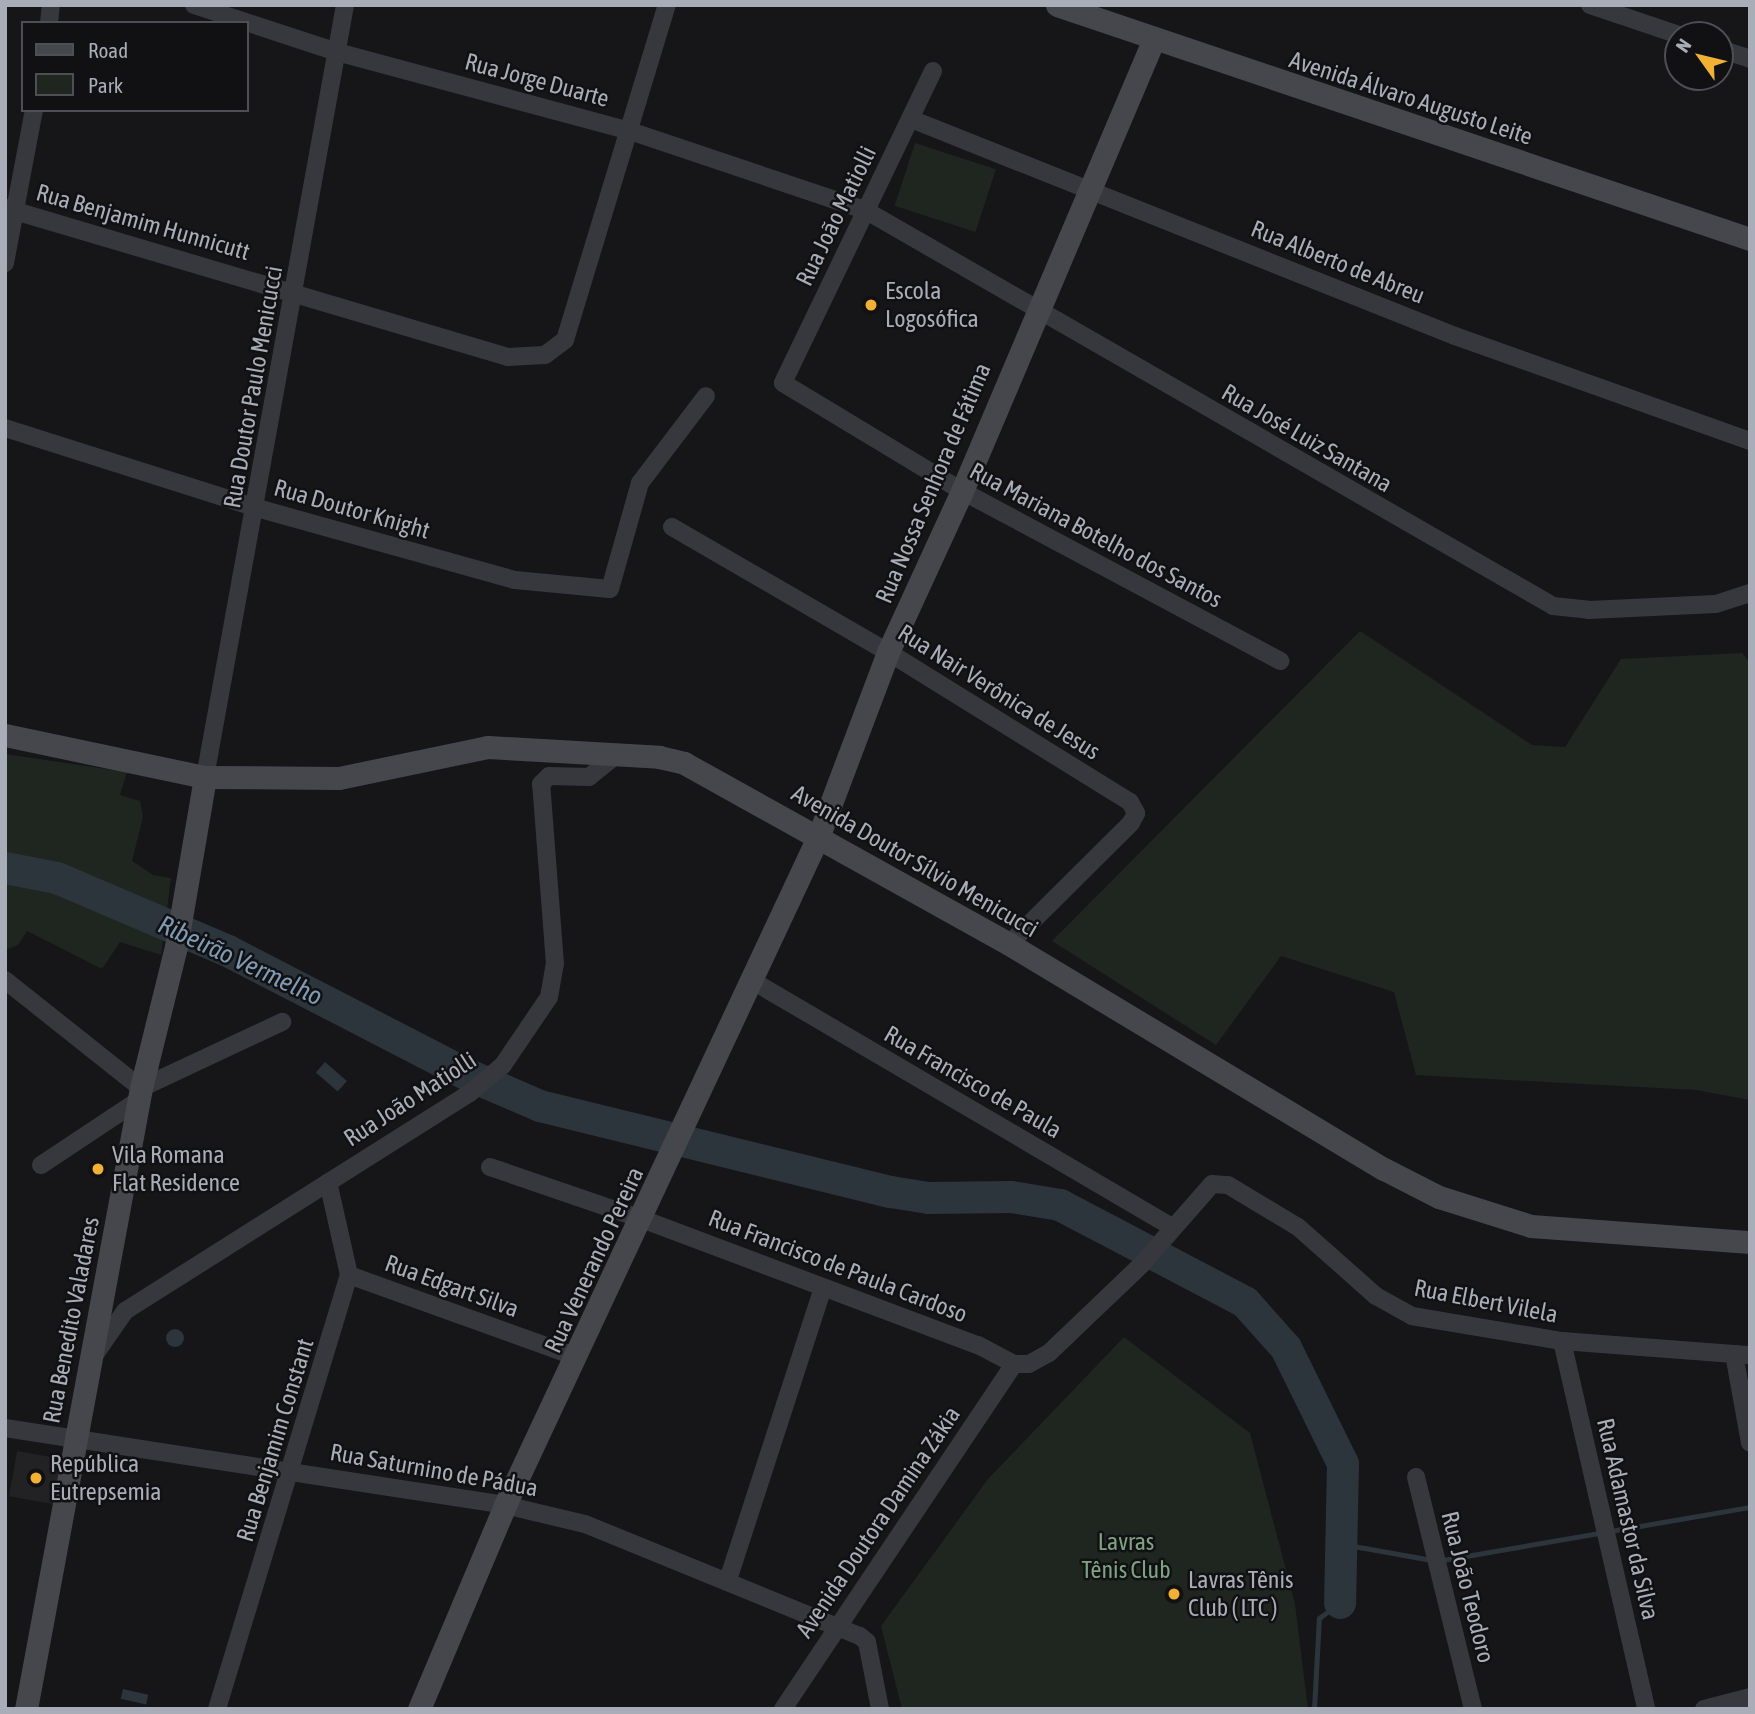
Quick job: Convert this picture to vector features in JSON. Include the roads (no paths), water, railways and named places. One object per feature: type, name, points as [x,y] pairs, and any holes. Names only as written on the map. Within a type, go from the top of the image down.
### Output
[{"type":"main road","name":"Avenida Álvaro Augusto Leite","points":[[1057,5],[1153,40],[1750,239]]},
{"type":"main road","name":"Rua Nossa Senhora de Fátima","points":[[819,835],[888,652],[962,491],[1087,187],[1153,40]]},
{"type":"main road","name":"Avenida Doutor Sílvio Menicucci","points":[[5,736],[205,777],[339,778],[488,747],[618,754],[684,763],[819,835],[1009,944],[1384,1169],[1451,1201],[1531,1226],[1750,1242]]},
{"type":"main road","name":"Rua Benedito Valadares","points":[[26,1709],[140,1094],[176,947],[205,777]]},
{"type":"main road","name":"Rua Venerando Pereira","points":[[419,1709],[505,1505],[578,1357],[819,835]]},
{"type":"street","name":"Rua Jorge Duarte","points":[[194,5],[243,21]]},
{"type":"street","name":"Rua Doutor Paulo Menicucci","points":[[205,777],[257,508],[345,5]]},
{"type":"street","points":[[630,131],[667,5]]},
{"type":"street","points":[[1590,5],[1664,30]]},
{"type":"street","name":"Rua Jorge Duarte","points":[[248,23],[337,52],[630,131],[866,210]]},
{"type":"street","name":"Rua João Matiolli","points":[[783,383],[933,71]]},
{"type":"street","points":[[5,263],[11,210],[34,112]]},
{"type":"street","name":"Rua Alberto de Abreu","points":[[911,119],[1455,336],[1750,441]]},
{"type":"street","name":"Rua Benjamim Hunnicutt","points":[[11,210],[294,291],[508,357],[544,355],[565,340],[630,131]]},
{"type":"street","name":"Rua José Luiz Santana","points":[[866,210],[1035,311],[1553,606],[1589,610],[1716,604],[1750,593]]},
{"type":"street","name":"Rua Mariana Botelho dos Santos","points":[[783,383],[962,491],[1280,661]]},
{"type":"street","name":"Rua Doutor Knight","points":[[5,428],[257,508],[515,580],[610,589],[640,483],[706,396]]},
{"type":"street","name":"Rua Nair Verônica de Jesus","points":[[672,527],[888,652],[1130,802],[1136,813],[1009,944]]},
{"type":"street","name":"Rua João Matiolli","points":[[91,1361],[125,1311],[470,1093],[503,1065],[550,997],[555,964],[541,784],[550,776],[589,777],[618,754]]},
{"type":"street","points":[[5,980],[140,1094]]},
{"type":"street","name":"Rua Francisco de Paula","points":[[751,980],[1171,1226]]},
{"type":"street","points":[[41,1165],[140,1094],[282,1022]]},
{"type":"street","name":"Rua Francisco de Paula Cardoso","points":[[491,1167],[642,1219],[978,1345],[1014,1364]]},
{"type":"street","name":"Rua Benjamim Constant","points":[[217,1709],[293,1471],[349,1275],[328,1182]]},
{"type":"street","name":"Rua Elbert Vilela","points":[[1171,1226],[1212,1184],[1228,1185],[1298,1227],[1376,1296],[1412,1316],[1562,1341],[1742,1354]]},
{"type":"street","points":[[1014,1364],[1029,1364],[1049,1353],[1142,1264],[1171,1226]]},
{"type":"street","name":"Rua Edgart Silva","points":[[349,1275],[578,1357]]},
{"type":"street","points":[[728,1580],[823,1288]]},
{"type":"street","points":[[102,1304],[125,1311]]},
{"type":"street","name":"Rua Adamastor da Silva","points":[[1562,1341],[1646,1709]]},
{"type":"street","points":[[1742,1354],[1750,1443]]},
{"type":"street","name":"Avenida Doutora Damina Zákia","points":[[783,1709],[1014,1364]]},
{"type":"street","name":"Rua Saturnino de Pádua","points":[[5,1428],[74,1442],[293,1471],[505,1505],[585,1524],[838,1624],[867,1642],[880,1709]]},
{"type":"street","name":"Rua João Teodoro","points":[[1416,1477],[1473,1709]]},
{"type":"street","points":[[1704,1709],[1750,1697]]},
{"type":"waterway","name":"Ribeirão Vermelho","points":[[5,868],[57,878],[228,951],[466,1074],[540,1106],[891,1192],[929,1198],[1011,1197],[1060,1205],[1245,1302],[1286,1348],[1343,1464],[1340,1603]]},
{"type":"waterway","points":[[1342,1544],[1437,1561],[1750,1507]]},
{"type":"waterway","points":[[1314,1709],[1319,1618],[1340,1603]]},
{"type":"place","name":"Escola Logosófica","points":[[871,305]]},
{"type":"place","name":"Vila Romana Flat Residence","points":[[98,1169]]},
{"type":"place","name":"República Eutrepsemia","points":[[36,1478]]},
{"type":"place","name":"Lavras Tênis Club ( LTC )","points":[[1174,1594]]},
{"type":"park label","name":"Lavras Tênis Club","points":[[1126,1556]]}]
